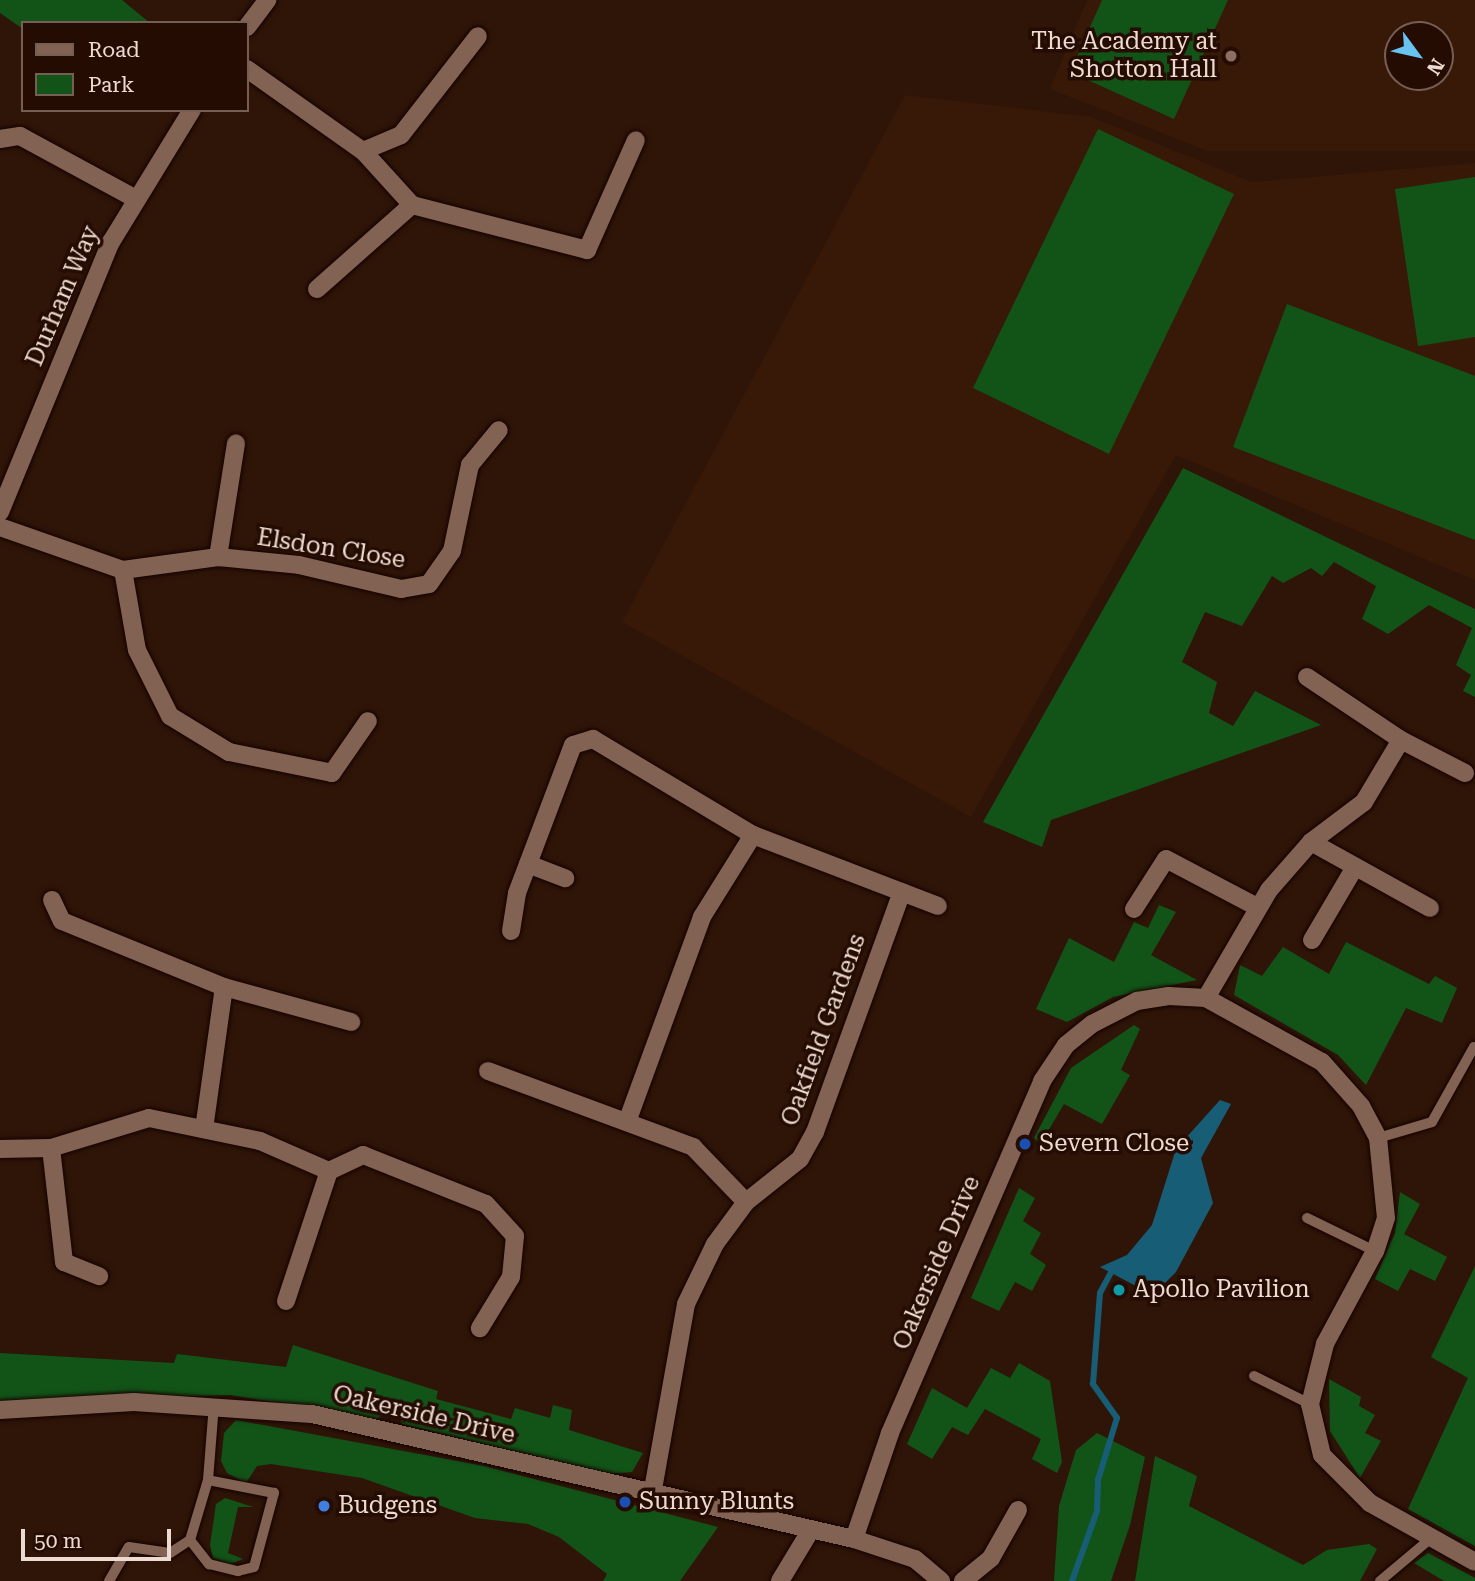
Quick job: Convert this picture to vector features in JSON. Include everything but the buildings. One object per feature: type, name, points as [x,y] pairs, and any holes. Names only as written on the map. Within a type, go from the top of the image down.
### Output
[{"type":"street","points":[[248,26],[267,0]]},
{"type":"street","points":[[363,151],[401,135],[478,36]]},
{"type":"street","points":[[248,70],[363,151],[412,205],[587,250],[636,140]]},
{"type":"street","name":"Durham Way","points":[[0,512],[111,242],[191,112]]},
{"type":"street","points":[[0,139],[20,136],[136,199]]},
{"type":"street","points":[[317,289],[412,205]]},
{"type":"street","name":"Elsdon Close","points":[[0,527],[123,570],[218,557],[299,565],[401,589],[429,584],[452,551],[470,465],[499,430]]},
{"type":"street","name":"Elsdon Close","points":[[218,557],[236,443]]},
{"type":"street","points":[[123,570],[137,650],[170,716],[229,752],[332,773],[368,721]]},
{"type":"street","points":[[1307,677],[1401,740],[1465,773]]},
{"type":"street","points":[[511,932],[528,864],[573,745],[593,739],[752,835],[938,906]]},
{"type":"street","points":[[1401,740],[1364,802],[1311,842],[1257,907],[1206,998],[1322,1062],[1361,1105],[1378,1138],[1385,1218],[1375,1251],[1325,1344],[1310,1404],[1322,1455],[1370,1503],[1475,1562]]},
{"type":"street","points":[[627,1122],[702,917],[752,835]]},
{"type":"street","points":[[1311,842],[1430,908]]},
{"type":"street","points":[[1133,909],[1166,859],[1257,907]]},
{"type":"street","points":[[528,864],[565,878]]},
{"type":"street","points":[[1312,940],[1355,867]]},
{"type":"street","name":"Oakfield Gardens","points":[[652,1495],[686,1304],[715,1244],[746,1202],[800,1158],[815,1132],[902,892]]},
{"type":"street","points":[[52,900],[62,921],[224,987],[351,1022]]},
{"type":"street","points":[[204,1129],[224,987]]},
{"type":"street","name":"Oakerside Drive","points":[[0,1410],[214,1404],[312,1414],[809,1532],[854,1539],[890,1433],[1042,1081],[1066,1045],[1138,1001],[1206,998]]},
{"type":"street","points":[[488,1071],[693,1147],[746,1202]]},
{"type":"street","points":[[0,1149],[51,1148],[149,1118],[260,1141],[329,1171]]},
{"type":"street","points":[[51,1148],[64,1262],[99,1276]]},
{"type":"street","points":[[286,1301],[329,1171],[363,1155],[486,1204],[515,1236],[511,1277],[480,1328]]},
{"type":"street","points":[[963,1581],[990,1558],[1018,1510]]},
{"type":"street","points":[[780,1581],[809,1532]]},
{"type":"street","points":[[854,1539],[915,1559],[941,1581]]},
{"type":"lane","points":[[1378,1138],[1432,1122],[1474,1047]]},
{"type":"lane","points":[[1307,1217],[1375,1251]]},
{"type":"lane","points":[[1254,1376],[1310,1404]]},
{"type":"lane","points":[[109,1581],[130,1547],[170,1553],[190,1540],[208,1480],[214,1404]]},
{"type":"lane","points":[[190,1540],[209,1564],[238,1571],[254,1567],[274,1493],[208,1480]]},
{"type":"lane","points":[[1380,1581],[1430,1539]]},
{"type":"shaded area","name":"The Academy at Shotton Hall","points":[[1087,0],[1475,0],[1475,151],[1207,151],[1050,89]]},
{"type":"shaded area","points":[[905,95],[1092,117],[1251,182],[1475,163],[1475,580],[1176,455],[971,817],[622,622]]},
{"type":"green space","points":[[0,0],[122,0],[148,21],[21,21],[21,28],[0,13]]},
{"type":"green space","points":[[1102,0],[1228,0],[1174,119],[1070,72]]},
{"type":"green space","points":[[1098,129],[1234,194],[1109,454],[973,388]]},
{"type":"green space","points":[[1475,177],[1475,337],[1418,346],[1395,189]]},
{"type":"green space","points":[[1287,304],[1475,376],[1475,540],[1233,447]]},
{"type":"green space","points":[[1183,468],[1475,609],[1475,697],[1463,691],[1471,675],[1456,665],[1472,628],[1429,605],[1388,634],[1362,619],[1376,586],[1334,562],[1322,576],[1311,568],[1283,583],[1272,576],[1242,626],[1205,612],[1182,662],[1217,682],[1209,713],[1233,726],[1255,691],[1321,725],[1051,820],[1042,847],[983,822]]},
{"type":"green space","points":[[1159,905],[1176,912],[1151,955],[1197,980],[1113,997],[1067,1022],[1036,1009],[1069,938],[1114,962],[1134,922],[1148,928]]},
{"type":"green space","points":[[1346,942],[1429,984],[1435,976],[1457,988],[1442,1023],[1406,1008],[1366,1085],[1338,1055],[1234,995],[1240,965],[1262,976],[1283,947],[1329,974]]},
{"type":"green space","points":[[1134,1025],[1140,1029],[1121,1070],[1130,1075],[1102,1124],[1064,1104],[1041,1143],[1034,1138],[1071,1068]]},
{"type":"green space","points":[[1019,1188],[1035,1198],[1023,1221],[1041,1233],[1030,1254],[1046,1265],[1032,1291],[1015,1282],[999,1311],[971,1298]]},
{"type":"green space","points":[[1400,1192],[1420,1204],[1404,1234],[1447,1257],[1435,1281],[1410,1269],[1398,1291],[1375,1279],[1395,1233]]},
{"type":"green space","points":[[1475,1266],[1475,1546],[1408,1509],[1468,1378],[1431,1357]]},
{"type":"green space","points":[[293,1345],[438,1391],[436,1399],[511,1419],[515,1408],[550,1418],[553,1405],[572,1410],[569,1430],[643,1453],[632,1472],[609,1474],[402,1424],[400,1417],[383,1413],[377,1419],[230,1395],[0,1401],[0,1353],[174,1363],[177,1354],[286,1367]]},
{"type":"green space","points":[[1019,1363],[1050,1381],[1062,1462],[1057,1473],[1032,1459],[1041,1439],[985,1409],[968,1435],[952,1427],[932,1459],[907,1444],[932,1388],[967,1408],[991,1368],[1010,1378]]},
{"type":"green space","points":[[1329,1379],[1361,1397],[1359,1406],[1375,1415],[1365,1433],[1381,1441],[1360,1478],[1330,1431]]},
{"type":"green space","points":[[236,1420],[484,1466],[718,1527],[680,1581],[603,1581],[607,1574],[559,1537],[528,1524],[475,1518],[362,1478],[271,1464],[257,1466],[246,1483],[227,1473],[221,1461],[224,1433]]},
{"type":"green space","points":[[1097,1433],[1145,1457],[1130,1525],[1111,1581],[1054,1581],[1059,1506],[1076,1450]]},
{"type":"green space","points":[[1155,1456],[1197,1476],[1189,1506],[1303,1565],[1327,1550],[1369,1544],[1377,1549],[1360,1581],[1135,1581]]},
{"type":"green space","points":[[225,1498],[253,1507],[238,1507],[228,1553],[243,1559],[230,1564],[213,1558],[210,1545],[216,1504]]},
{"type":"green space","points":[[1428,1553],[1475,1578],[1475,1581],[1444,1581],[1414,1563]]},
{"type":"water","points":[[1220,1100],[1231,1104],[1201,1158],[1213,1203],[1176,1272],[1153,1295],[1100,1267],[1127,1255],[1152,1225],[1176,1149]]},
{"type":"waterway","points":[[1072,1581],[1097,1511],[1098,1480],[1117,1418],[1093,1384],[1100,1293],[1111,1272]]},
{"type":"place","name":"The Academy at Shotton Hall","points":[[1231,56]]},
{"type":"place","name":"Severn Close","points":[[1025,1144]]},
{"type":"place","name":"Apollo Pavilion","points":[[1119,1290]]},
{"type":"place","name":"Sunny Blunts","points":[[625,1502]]},
{"type":"place","name":"Budgens","points":[[324,1506]]}]
